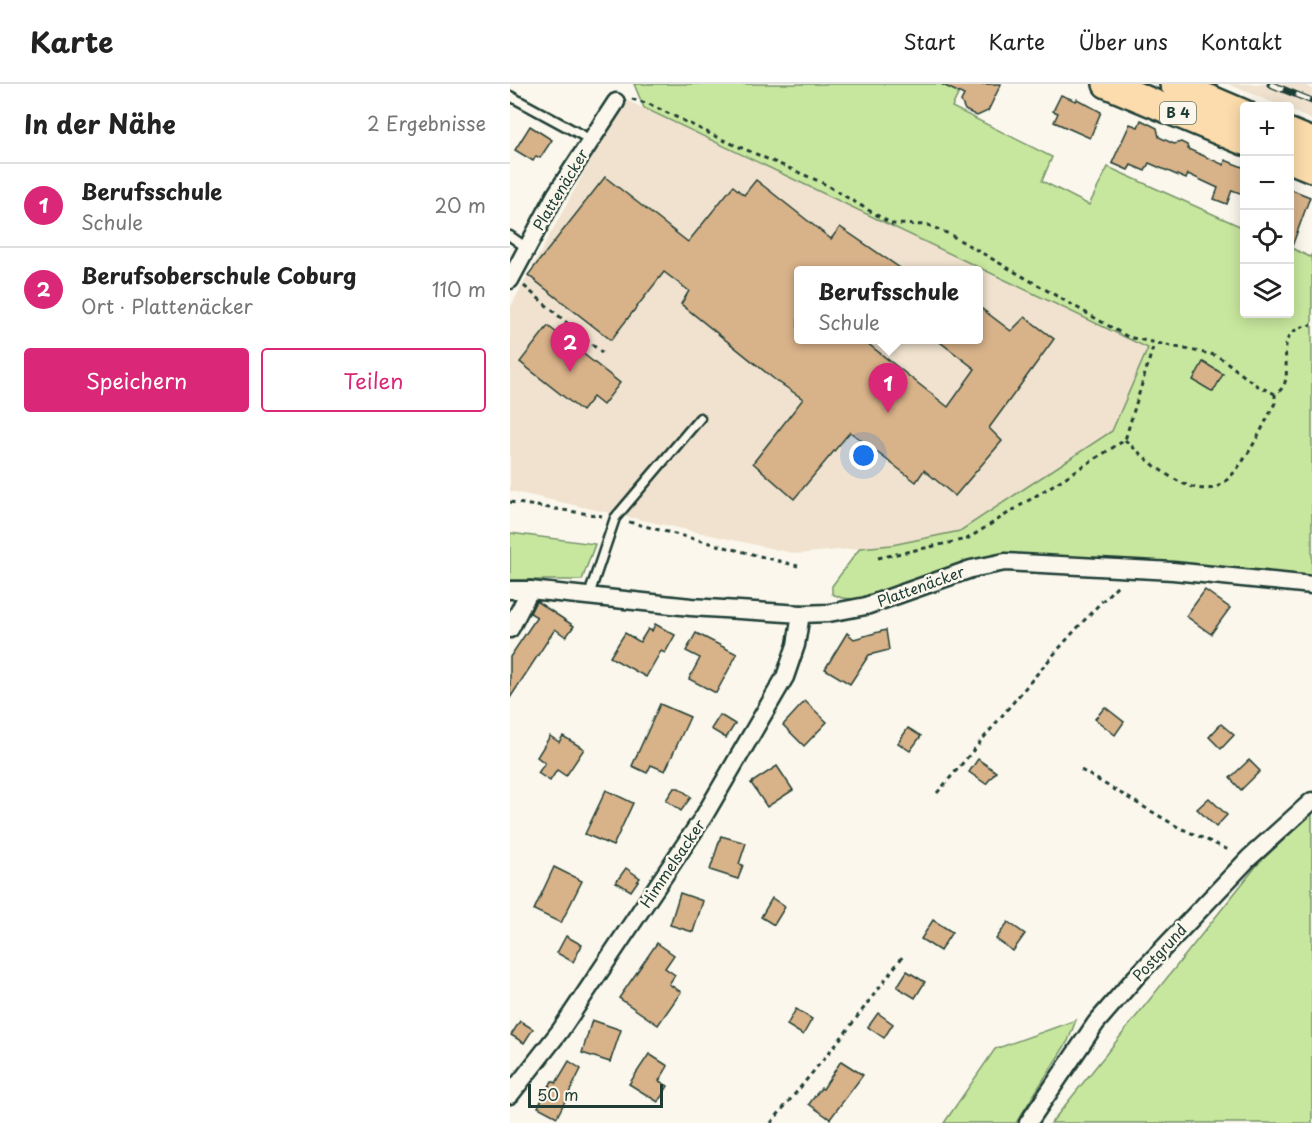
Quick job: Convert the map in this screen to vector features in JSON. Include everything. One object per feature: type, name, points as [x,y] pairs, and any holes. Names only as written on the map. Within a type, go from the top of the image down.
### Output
[{"type":"highway","name":"B 4","points":[[1107,84],[1240,139]]},
{"type":"highway","name":"B 4","points":[[1174,84],[1240,112]]},
{"type":"highway","points":[[1294,135],[1312,142]]},
{"type":"highway","points":[[1294,161],[1312,168]]},
{"type":"street","name":"Plattenäcker","points":[[512,277],[556,195],[616,102]]},
{"type":"street","name":"Plattenäcker","points":[[510,590],[589,595],[692,607],[801,614],[829,613],[866,606],[971,569],[1005,562],[1173,571],[1312,585]]},
{"type":"street","points":[[510,629],[530,590]]},
{"type":"street","name":"Himmelsacker","points":[[510,1095],[560,1030],[704,816],[785,677],[796,645],[801,614]]},
{"type":"street","name":"Postgrund","points":[[1028,1123],[1096,1023],[1135,978],[1249,858],[1312,801]]},
{"type":"lane","points":[[510,96],[591,140]]},
{"type":"lane","points":[[510,236],[527,248]]},
{"type":"lane","points":[[589,595],[615,518],[700,418]]},
{"type":"path","points":[[616,102],[634,99],[649,104],[821,182],[892,224],[928,225],[949,234],[1128,337],[1214,355],[1224,360],[1254,384],[1275,394]]},
{"type":"path","points":[[512,277],[602,354]]},
{"type":"path","points":[[1275,394],[1283,388],[1286,378],[1285,345],[1290,334],[1299,328],[1312,325]]},
{"type":"path","points":[[878,558],[967,539],[1125,440],[1154,344]]},
{"type":"path","points":[[1125,440],[1157,469],[1177,481],[1201,488],[1212,488],[1230,476],[1249,452],[1275,403],[1275,394]]},
{"type":"path","points":[[510,502],[615,518],[798,566]]},
{"type":"path","points":[[937,793],[1094,609],[1134,569]]},
{"type":"path","points":[[1081,770],[1178,826],[1219,847],[1249,858]]},
{"type":"path","points":[[771,1123],[845,1034],[903,956]]},
{"type":"shaded area","points":[[1228,84],[1302,84],[1312,89],[1312,120],[1294,112],[1294,102],[1271,102]]},
{"type":"shaded area","points":[[624,99],[975,266],[794,266],[794,344],[983,344],[983,270],[1148,348],[1112,431],[960,531],[892,545],[797,554],[510,491],[510,308]]},
{"type":"green space","points":[[634,84],[963,84],[952,107],[1052,157],[1042,181],[1089,205],[1108,167],[1240,226],[1240,318],[1294,318],[1294,249],[1310,257],[1312,254],[1312,578],[995,555],[868,600],[842,598],[832,594],[832,586],[860,548],[892,545],[960,531],[1112,431],[1148,348],[983,269],[983,266],[976,266],[644,108]]},
{"type":"green space","points":[[510,533],[595,544],[582,580],[510,580]]},
{"type":"green space","points":[[1312,813],[1312,1123],[1051,1123],[1258,864]]},
{"type":"green space","points":[[1076,1020],[1068,1041],[1016,1123],[944,1123],[995,1049]]},
{"type":"building","points":[[941,84],[1001,84],[988,111],[977,116],[965,110],[961,101],[964,95]]},
{"type":"building","points":[[1061,95],[1076,101],[1077,99],[1101,112],[1090,138],[1054,122],[1058,113],[1053,111]]},
{"type":"building","points":[[1141,120],[1157,128],[1159,137],[1174,144],[1181,142],[1187,145],[1188,149],[1224,165],[1225,160],[1240,166],[1240,193],[1232,190],[1227,204],[1214,199],[1218,188],[1188,174],[1186,179],[1149,163],[1145,171],[1131,165],[1128,170],[1112,163],[1130,124],[1138,127]]},
{"type":"building","points":[[530,126],[552,140],[540,158],[536,156],[533,161],[515,150]]},
{"type":"building","points":[[605,177],[688,242],[733,186],[744,195],[756,180],[831,239],[840,227],[897,266],[794,266],[794,344],[868,344],[948,407],[975,369],[942,344],[983,344],[983,310],[1011,331],[1025,317],[1054,339],[989,428],[1002,441],[955,496],[924,470],[916,482],[850,432],[794,499],[753,463],[803,399],[774,379],[681,304],[689,291],[664,272],[611,340],[528,275]]},
{"type":"building","points":[[1294,191],[1310,197],[1294,241]]},
{"type":"building","points":[[548,326],[620,383],[603,405],[593,397],[582,411],[520,362]]},
{"type":"building","points":[[1203,362],[1223,374],[1213,392],[1193,380]]},
{"type":"building","points":[[1205,590],[1230,608],[1211,634],[1186,616]]},
{"type":"building","points":[[536,601],[574,626],[566,637],[555,629],[510,698],[510,657],[537,617],[530,613]]},
{"type":"building","points":[[655,624],[675,635],[665,653],[661,651],[646,677],[610,657],[625,633],[640,642],[648,629],[652,631]]},
{"type":"building","points":[[886,630],[889,650],[869,655],[850,684],[825,669],[847,633],[854,639]]},
{"type":"building","points":[[696,633],[737,654],[716,693],[689,679],[700,658],[686,651]]},
{"type":"building","points":[[805,701],[827,722],[804,746],[783,725]]},
{"type":"building","points":[[660,704],[690,717],[665,771],[651,765],[647,773],[632,766]]},
{"type":"building","points":[[1105,707],[1124,722],[1115,735],[1095,719]]},
{"type":"building","points":[[720,715],[735,724],[726,738],[711,729]]},
{"type":"building","points":[[1221,724],[1234,735],[1221,749],[1209,737]]},
{"type":"building","points":[[908,728],[921,736],[910,751],[898,743]]},
{"type":"building","points":[[550,736],[559,742],[563,736],[584,749],[566,776],[557,770],[550,781],[538,773],[545,763],[537,757]]},
{"type":"building","points":[[978,759],[996,772],[986,784],[969,772]]},
{"type":"building","points":[[1249,760],[1260,771],[1241,790],[1230,778]]},
{"type":"building","points":[[777,766],[793,790],[767,807],[751,783]]},
{"type":"building","points":[[674,788],[679,788],[691,797],[681,811],[666,800]]},
{"type":"building","points":[[606,790],[633,803],[613,846],[585,834]]},
{"type":"building","points":[[1209,798],[1227,815],[1216,827],[1197,809]]},
{"type":"building","points":[[721,836],[746,843],[739,864],[743,865],[738,879],[710,870]]},
{"type":"building","points":[[554,867],[582,881],[561,923],[534,910]]},
{"type":"building","points":[[626,868],[640,878],[631,891],[616,882]]},
{"type":"building","points":[[680,893],[703,901],[693,932],[670,925]]},
{"type":"building","points":[[772,898],[785,907],[774,925],[761,917]]},
{"type":"building","points":[[933,920],[952,932],[940,951],[921,939]]},
{"type":"building","points":[[1008,922],[1025,934],[1013,951],[996,939]]},
{"type":"building","points":[[566,936],[582,945],[573,962],[557,953]]},
{"type":"building","points":[[657,943],[674,955],[665,968],[675,975],[669,984],[681,992],[658,1025],[619,998]]},
{"type":"building","points":[[907,971],[925,982],[915,998],[897,987]]},
{"type":"building","points":[[796,1009],[812,1019],[803,1035],[787,1025]]},
{"type":"building","points":[[878,1013],[893,1024],[884,1038],[868,1027]]},
{"type":"building","points":[[592,1020],[621,1030],[610,1062],[582,1053]]},
{"type":"building","points":[[520,1021],[533,1029],[524,1043],[511,1035]]},
{"type":"building","points":[[649,1054],[668,1066],[659,1081],[668,1086],[658,1102],[629,1084]]},
{"type":"building","points":[[569,1061],[581,1069],[557,1117],[538,1107],[552,1081],[556,1083]]},
{"type":"building","points":[[841,1061],[863,1075],[830,1119],[809,1104],[821,1088],[823,1089]]},
{"type":"railway","points":[[1270,84],[1312,101]]},
{"type":"place","name":"Berufsoberschule Coburg","points":[[570,372]]},
{"type":"place","name":"Berufsschule","points":[[888,413]]}]
